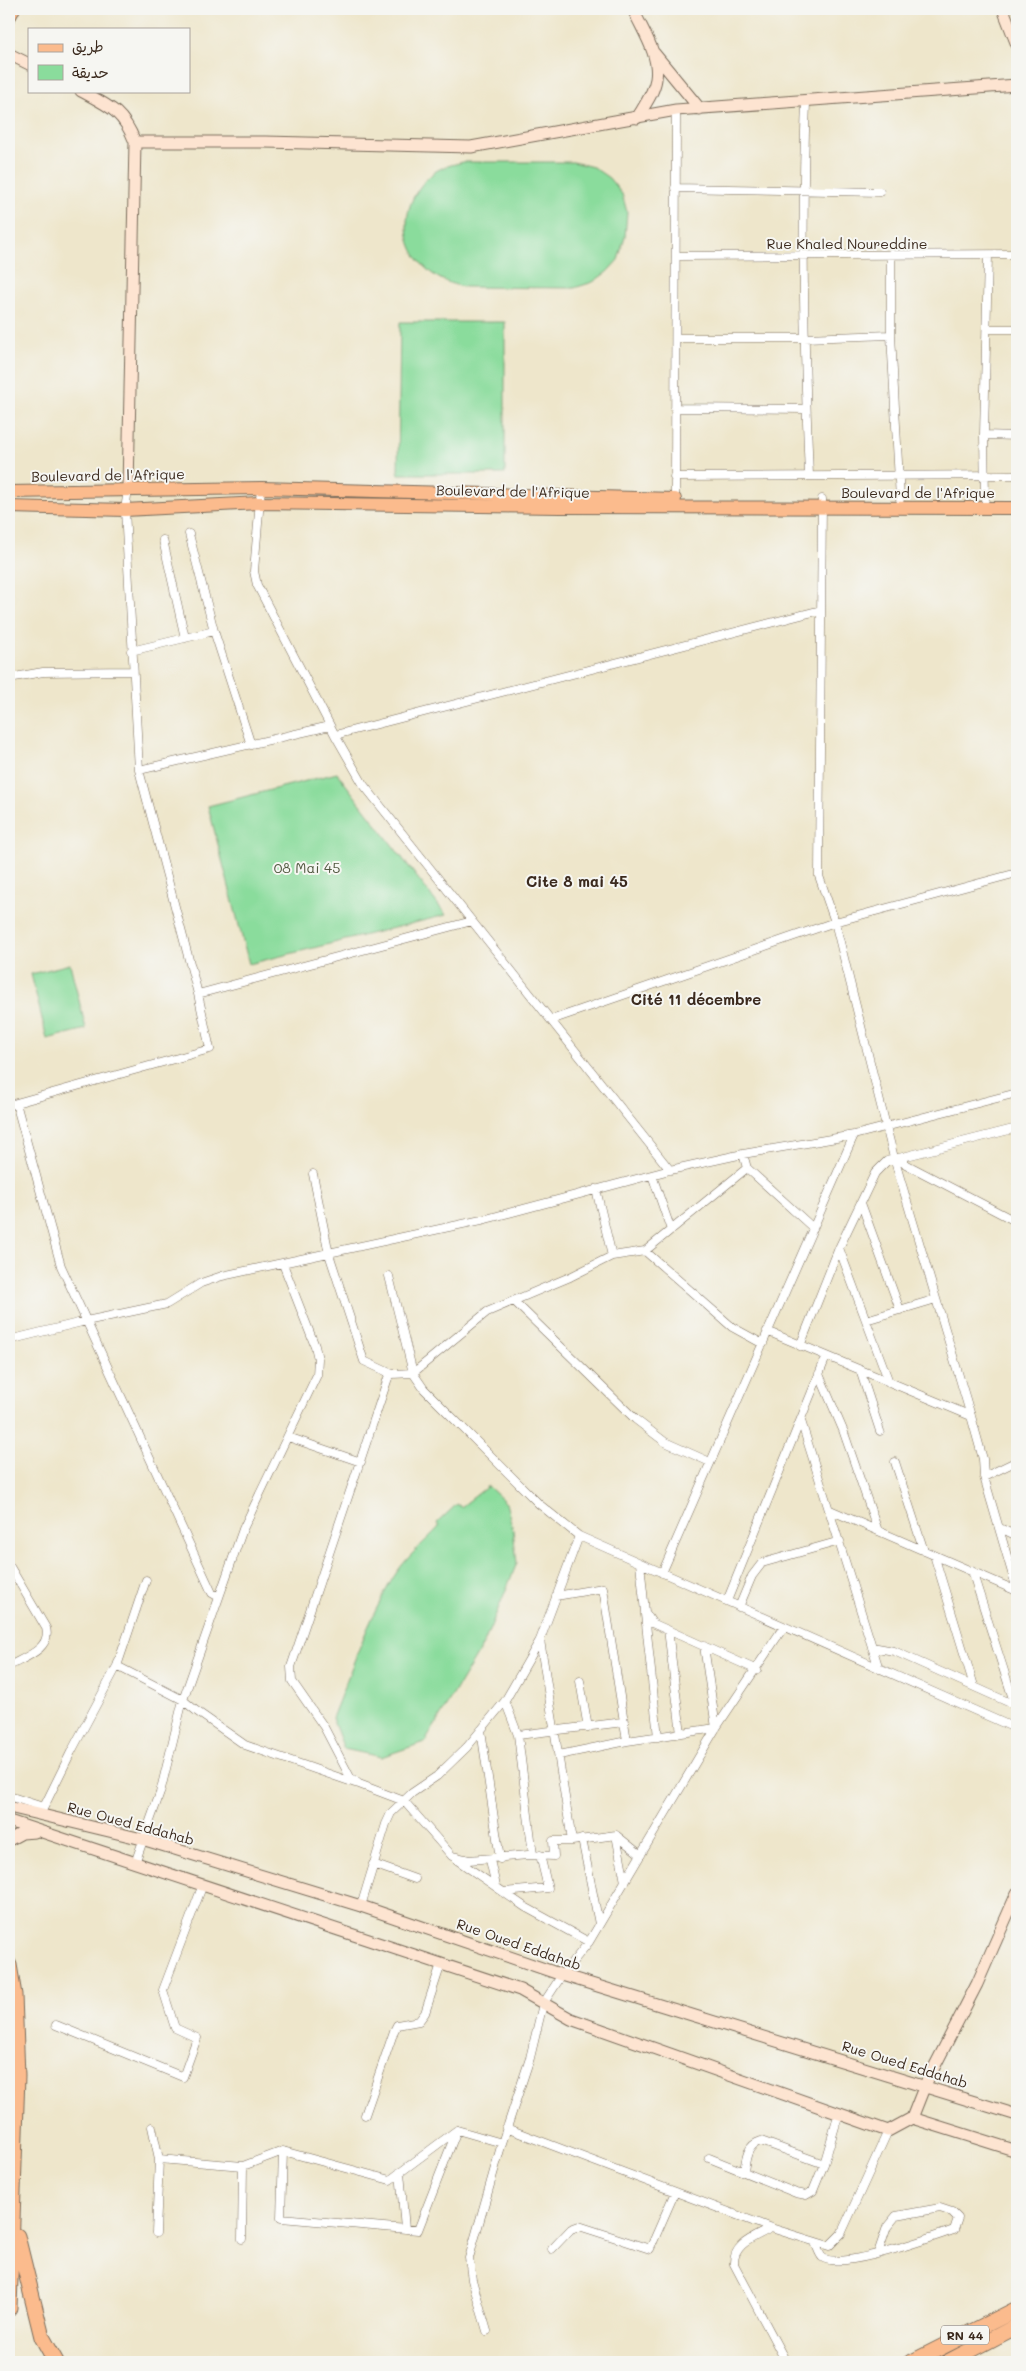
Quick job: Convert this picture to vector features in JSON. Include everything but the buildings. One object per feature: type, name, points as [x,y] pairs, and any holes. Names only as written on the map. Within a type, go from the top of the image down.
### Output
[{"type":"highway","points":[[9,15],[12,9]]},
{"type":"highway","points":[[9,1965],[14,1995],[17,2034],[9,2308]]},
{"type":"highway","points":[[13,2218],[42,2337],[56,2362]]},
{"type":"highway","name":"RN 44","points":[[912,2362],[1017,2309]]},
{"type":"highway","name":"RN 44","points":[[948,2362],[1017,2326]]},
{"type":"main road","points":[[633,9],[653,52],[656,68],[656,80],[637,118]]},
{"type":"main road","points":[[1003,9],[1017,45]]},
{"type":"main road","points":[[653,52],[700,109]]},
{"type":"main road","points":[[9,54],[28,64]]},
{"type":"main road","points":[[135,142],[265,142],[470,147],[676,110],[806,102],[1017,85]]},
{"type":"main road","points":[[83,92],[120,114],[128,124],[135,142],[128,489]]},
{"type":"main road","name":"Boulevard de l'Afrique","points":[[9,492],[261,488],[1017,508]]},
{"type":"main road","name":"Boulevard de l'Afrique","points":[[9,507],[125,510],[259,503],[560,507],[822,503],[900,499],[1017,500]]},
{"type":"main road","name":"Rue Oued Eddahab","points":[[9,1807],[42,1811],[142,1839],[361,1906],[562,1975],[1017,2115]]},
{"type":"main road","points":[[9,1821],[202,1887],[520,1990],[579,2022],[888,2131],[912,2118],[925,2086],[1013,1909],[1017,1893]]},
{"type":"main road","points":[[9,1840],[22,1833],[43,1833]]},
{"type":"main road","points":[[912,2118],[1017,2151]]},
{"type":"street","points":[[806,102],[803,256],[809,476]]},
{"type":"street","points":[[675,499],[676,110]]},
{"type":"street","points":[[675,188],[880,192]]},
{"type":"street","points":[[891,254],[891,335],[900,499]]},
{"type":"street","name":"Rue Khaled Noureddine","points":[[676,256],[1017,254]]},
{"type":"street","points":[[985,499],[984,436],[988,255]]},
{"type":"street","points":[[987,329],[1017,329]]},
{"type":"street","points":[[676,338],[804,338],[891,335]]},
{"type":"street","points":[[674,408],[806,410]]},
{"type":"street","points":[[984,436],[1017,436]]},
{"type":"street","points":[[674,477],[1017,475]]},
{"type":"street","points":[[261,488],[254,571],[257,585],[330,726],[363,784],[670,1170]]},
{"type":"street","points":[[128,489],[125,510],[132,671],[139,770],[198,994],[210,1049],[13,1104],[61,1266],[212,1593],[219,1597]]},
{"type":"street","points":[[822,503],[819,876],[834,922],[885,1127],[971,1416],[983,1459],[984,1477],[1017,1591]]},
{"type":"street","points":[[189,534],[214,631],[251,745]]},
{"type":"street","points":[[163,540],[186,638]]},
{"type":"street","points":[[335,735],[821,610]]},
{"type":"street","points":[[131,651],[214,631]]},
{"type":"street","points":[[9,678],[43,672],[132,671]]},
{"type":"street","points":[[139,770],[330,726]]},
{"type":"street","points":[[551,1020],[834,922],[1017,874]]},
{"type":"street","points":[[198,994],[472,921]]},
{"type":"street","points":[[9,1340],[167,1304],[201,1283],[222,1276],[486,1219],[670,1170],[743,1154],[854,1135],[1017,1093]]},
{"type":"street","points":[[800,1346],[839,1248],[875,1173],[887,1161],[894,1158],[1017,1128]]},
{"type":"street","points":[[662,1573],[854,1135]]},
{"type":"street","points":[[743,1154],[747,1168],[812,1228]]},
{"type":"street","points":[[894,1158],[1017,1222]]},
{"type":"street","points":[[312,1174],[328,1254],[364,1361],[392,1374],[413,1373],[487,1312],[570,1277],[612,1256],[645,1251],[747,1168]]},
{"type":"street","points":[[652,1175],[671,1230]]},
{"type":"street","points":[[596,1190],[612,1256]]},
{"type":"street","points":[[861,1203],[900,1310]]},
{"type":"street","points":[[839,1248],[889,1382]]},
{"type":"street","points":[[645,1251],[732,1327],[763,1344]]},
{"type":"street","points":[[135,1863],[160,1793],[183,1700],[243,1528],[317,1375],[318,1359],[283,1264]]},
{"type":"street","points":[[389,1276],[413,1373],[424,1389],[539,1504],[579,1536],[784,1628],[1017,1729]]},
{"type":"street","points":[[866,1320],[936,1299]]},
{"type":"street","points":[[514,1301],[635,1418],[664,1442],[710,1462]]},
{"type":"street","points":[[767,1331],[971,1416]]},
{"type":"street","points":[[727,1601],[826,1357]]},
{"type":"street","points":[[860,1370],[880,1431]]},
{"type":"street","points":[[359,1784],[350,1776],[324,1727],[290,1676],[291,1667],[388,1378],[392,1374]]},
{"type":"street","points":[[820,1374],[843,1430],[878,1531]]},
{"type":"street","points":[[801,1421],[879,1669]]},
{"type":"street","points":[[288,1437],[361,1462]]},
{"type":"street","points":[[984,1477],[1017,1461]]},
{"type":"street","points":[[895,1462],[924,1551]]},
{"type":"street","points":[[830,1510],[1017,1591]]},
{"type":"street","points":[[1000,1528],[1017,1536]]},
{"type":"street","points":[[361,1906],[391,1813],[437,1776],[481,1730],[505,1701],[540,1640],[579,1536]]},
{"type":"street","points":[[739,1607],[752,1576],[762,1563],[840,1541]]},
{"type":"street","points":[[934,1555],[974,1686]]},
{"type":"street","points":[[640,1563],[658,1738]]},
{"type":"street","points":[[9,1565],[46,1628],[48,1635],[43,1646],[9,1666]]},
{"type":"street","points":[[972,1571],[1016,1705]]},
{"type":"street","points":[[9,1796],[42,1811],[118,1666],[146,1580]]},
{"type":"street","points":[[556,1596],[604,1588],[627,1742]]},
{"type":"street","points":[[645,1612],[652,1623],[757,1670]]},
{"type":"street","points":[[487,2331],[472,2280],[469,2258],[506,2128],[530,2058],[543,2004],[562,1975],[589,1942],[716,1728],[784,1628]]},
{"type":"street","points":[[668,1630],[681,1733]]},
{"type":"street","points":[[540,1640],[572,1841]]},
{"type":"street","points":[[704,1646],[716,1728]]},
{"type":"street","points":[[872,1647],[894,1651],[1016,1705]]},
{"type":"street","points":[[118,1666],[183,1700],[245,1745],[404,1801],[452,1856],[525,1907],[589,1942]]},
{"type":"street","points":[[580,1681],[588,1728]]},
{"type":"street","points":[[504,1892],[548,1888],[537,1855],[518,1735],[505,1701]]},
{"type":"street","points":[[518,1735],[588,1728],[624,1722]]},
{"type":"street","points":[[558,1755],[716,1728]]},
{"type":"street","points":[[481,1730],[500,1859]]},
{"type":"street","points":[[452,1856],[469,1860],[490,1860],[537,1855],[554,1856],[553,1841],[572,1841],[616,1835],[642,1855]]},
{"type":"street","points":[[616,1835],[625,1882]]},
{"type":"street","points":[[582,1839],[599,1924]]},
{"type":"street","points":[[490,1860],[496,1886]]},
{"type":"street","points":[[373,1864],[415,1879]]},
{"type":"street","points":[[56,2025],[183,2077],[197,2038],[175,2028],[163,1990],[202,1887]]},
{"type":"street","points":[[365,2115],[397,2025],[419,2021],[425,2013],[441,1964]]},
{"type":"street","points":[[710,2158],[796,2193],[806,2195],[813,2191],[824,2164],[839,2114]]},
{"type":"street","points":[[152,2127],[159,2160],[156,2233]]},
{"type":"street","points":[[506,2128],[771,2228],[829,2246],[841,2234],[888,2131]]},
{"type":"street","points":[[456,2130],[502,2143]]},
{"type":"street","points":[[159,2160],[243,2166],[283,2151],[390,2180],[456,2130]]},
{"type":"street","points":[[283,2151],[282,2218],[418,2230],[456,2130]]},
{"type":"street","points":[[744,2171],[748,2152],[754,2143],[761,2141],[824,2164]]},
{"type":"street","points":[[242,2239],[243,2166]]},
{"type":"street","points":[[400,2172],[405,2229]]},
{"type":"street","points":[[552,2249],[571,2229],[579,2226],[650,2249],[675,2192]]},
{"type":"street","points":[[815,2242],[822,2257],[831,2261],[850,2261],[878,2253],[954,2230],[958,2225],[958,2218],[952,2212],[940,2208],[896,2216],[887,2227],[878,2253]]},
{"type":"street","points":[[771,2228],[740,2246],[734,2255],[734,2264],[786,2362]]},
{"type":"green space","points":[[463,162],[573,162],[593,167],[609,178],[622,194],[627,212],[625,237],[618,260],[607,272],[593,282],[574,288],[465,287],[445,281],[429,271],[417,258],[410,243],[407,226],[409,208],[417,191],[434,172]]},
{"type":"green space","points":[[400,322],[505,322],[505,474],[398,474]]},
{"type":"green space","name":"08 Mai 45","points":[[337,773],[446,915],[249,964],[208,806]]},
{"type":"green space","points":[[70,964],[86,1029],[47,1039],[31,974]]},
{"type":"green space","points":[[488,1486],[506,1503],[513,1530],[517,1563],[484,1643],[425,1742],[381,1757],[344,1749],[332,1718],[360,1646],[384,1594],[403,1564],[439,1527],[437,1523],[457,1504],[461,1507]]},
{"type":"district","name":"Cite 8 mai 45","points":[[577,881]]},
{"type":"district","name":"Cité 11 décembre","points":[[696,999]]}]
